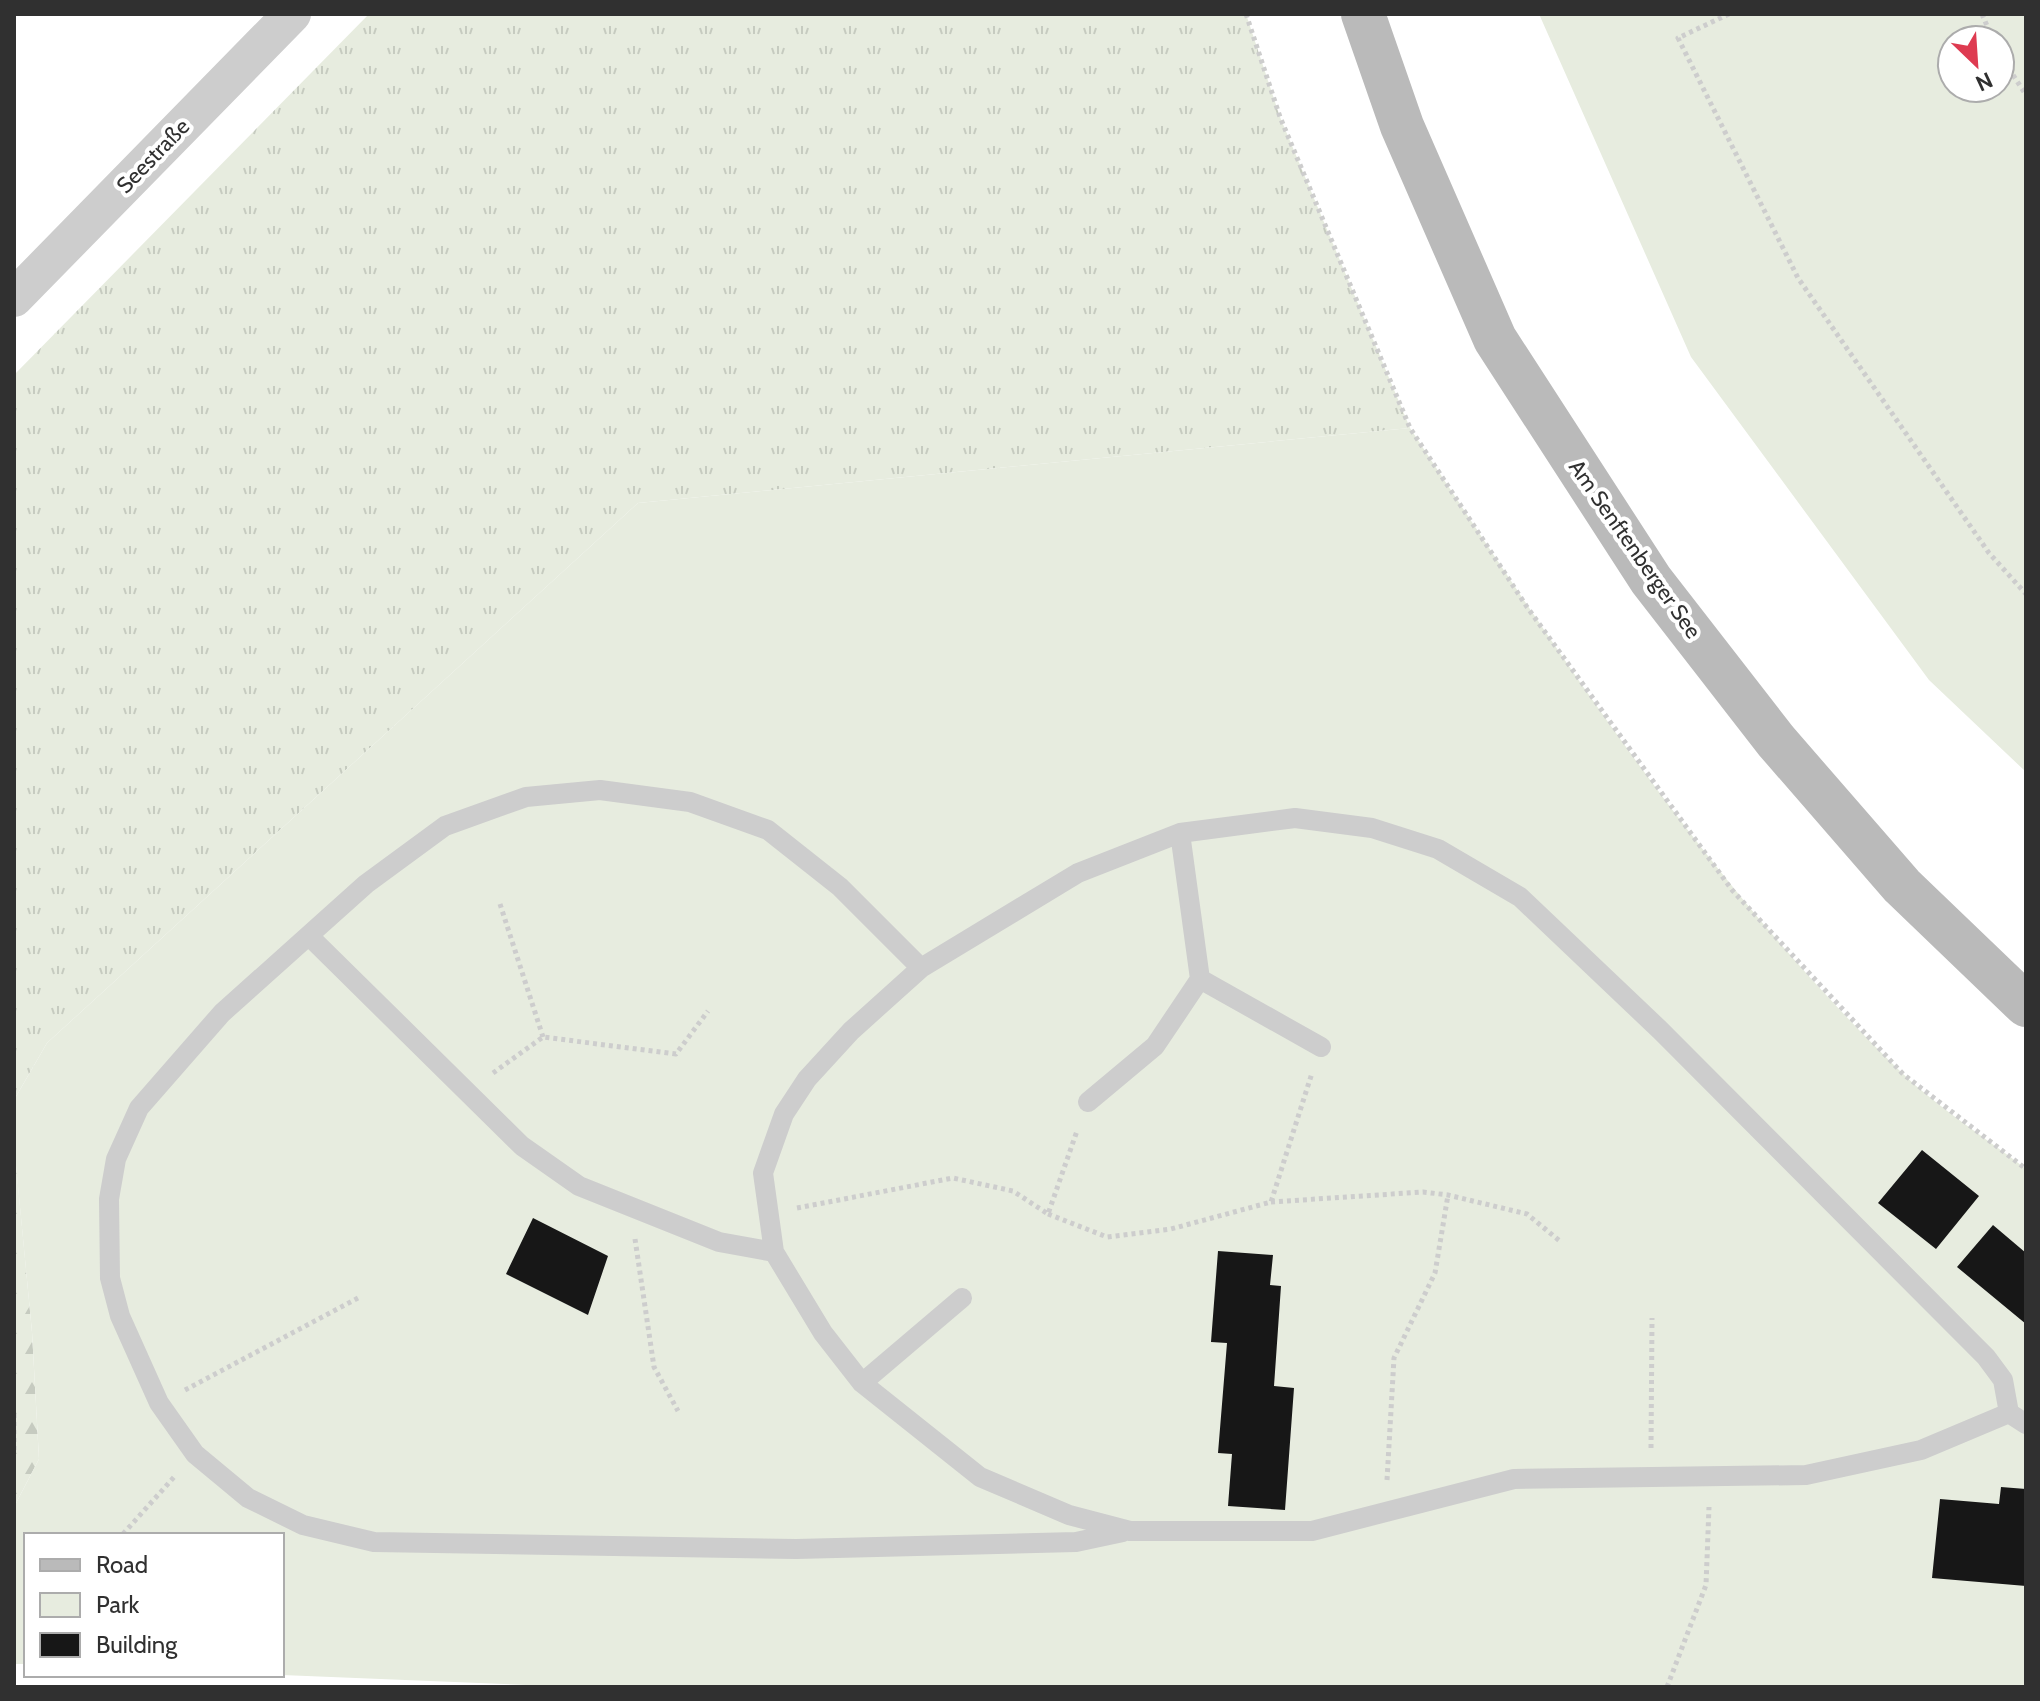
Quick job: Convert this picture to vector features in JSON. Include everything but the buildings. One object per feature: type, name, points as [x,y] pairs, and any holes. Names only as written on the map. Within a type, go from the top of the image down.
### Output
[{"type":"street","name":"Seestraße","points":[[14,298],[292,14]]},
{"type":"street","name":"Am Senftenberger See","points":[[1363,14],[1402,126],[1495,339],[1651,580],[1776,741],[1902,886],[2026,1005]]},
{"type":"lane","points":[[921,968],[840,887],[768,830],[690,802],[600,790],[526,797],[445,826],[366,884],[222,1013],[139,1108],[116,1159],[109,1199],[110,1278],[120,1316],[159,1403],[195,1454],[248,1498],[303,1525],[374,1542],[796,1549],[1076,1542],[1130,1531],[1312,1531],[1514,1479],[1806,1475],[1921,1450],[2017,1418],[2003,1380],[1986,1357],[1660,1030],[1520,897],[1438,849],[1372,828],[1295,818],[1180,833],[1078,873],[921,968],[851,1031],[807,1079],[784,1114],[763,1173],[774,1252],[823,1333],[862,1383],[980,1477],[1069,1515],[1130,1531]]},
{"type":"lane","points":[[1088,1102],[1155,1046],[1200,979],[1180,833]]},
{"type":"lane","points":[[310,937],[522,1146],[568,1178],[630,1207],[719,1242],[774,1252]]},
{"type":"lane","points":[[1200,979],[1321,1047]]},
{"type":"lane","points":[[862,1383],[962,1298]]},
{"type":"path","points":[[1246,14],[1280,117],[1410,428],[1527,607],[1732,890],[1903,1074],[2026,1169]]},
{"type":"path","points":[[1729,14],[1678,38],[1798,278],[1989,553],[2026,594]]},
{"type":"path","points":[[500,904],[543,1037]]},
{"type":"path","points":[[467,1094],[543,1037],[676,1054],[708,1011]]},
{"type":"path","points":[[1271,1202],[1321,1047]]},
{"type":"path","points":[[1048,1214],[1088,1102]]},
{"type":"path","points":[[769,1213],[953,1178],[1013,1191],[1048,1214],[1107,1237],[1171,1229],[1271,1202],[1423,1192],[1527,1214],[1561,1242]]},
{"type":"path","points":[[1385,1513],[1394,1358],[1435,1273],[1448,1195]]},
{"type":"path","points":[[630,1207],[654,1367],[678,1411]]},
{"type":"path","points":[[159,1403],[358,1298]]},
{"type":"path","points":[[1651,1477],[1652,1318]]},
{"type":"path","points":[[14,1414],[14,1452]]},
{"type":"path","points":[[124,1533],[195,1454]]},
{"type":"path","points":[[1667,1687],[1706,1585],[1710,1474]]},
{"type":"green space","points":[[369,14],[1246,14],[1280,117],[1410,428],[638,503],[47,1043],[14,1100],[14,375]]},
{"type":"green space","points":[[1539,14],[2026,14],[2026,772],[1929,680],[1691,357]]},
{"type":"green space","points":[[1410,428],[1638,764],[1763,924],[1830,1000],[1901,1072],[1946,1110],[2026,1169],[2026,1687],[575,1687],[284,1675],[284,1533],[24,1533],[24,1664],[14,1664],[14,1507],[39,1459],[32,1332],[14,1145],[14,1100],[47,1043],[638,503]]},
{"type":"green space","points":[[14,1143],[32,1332],[39,1459],[14,1507]]}]
